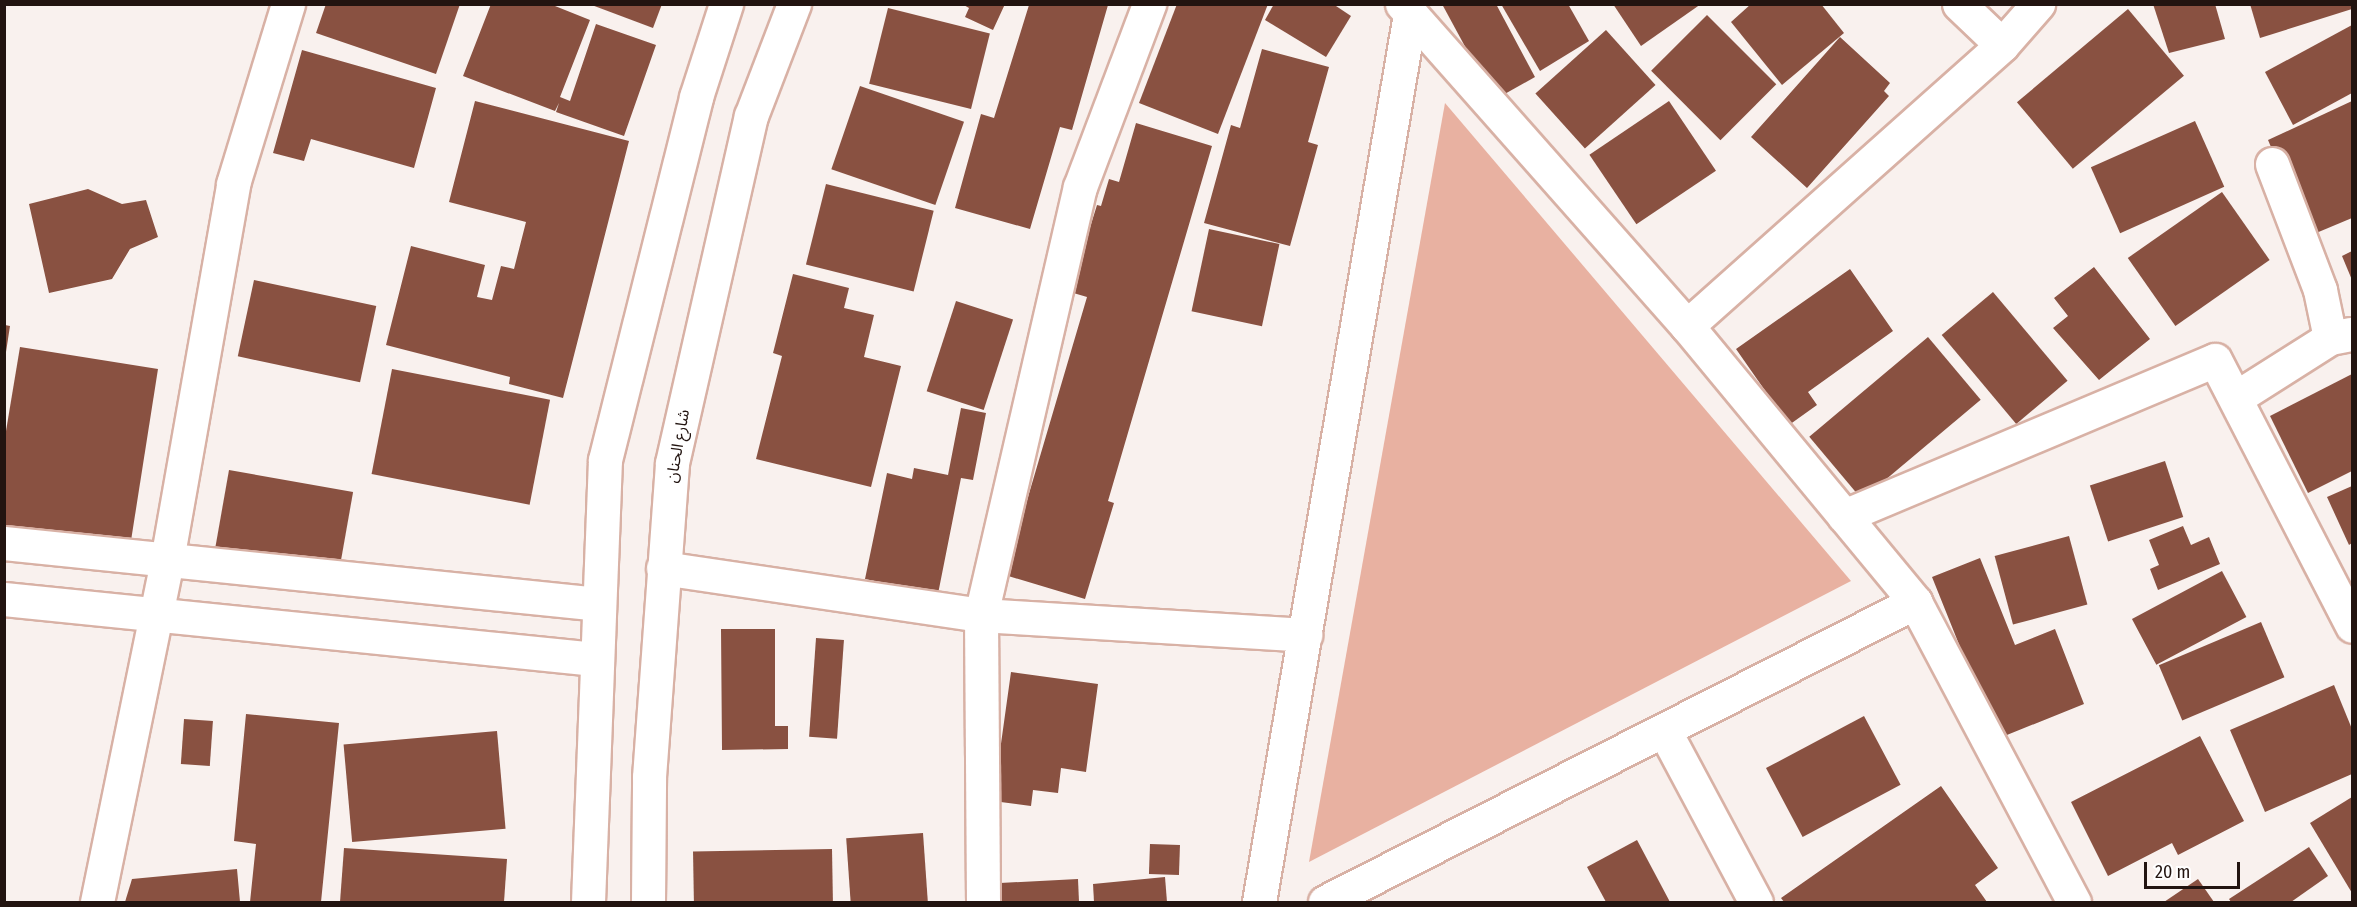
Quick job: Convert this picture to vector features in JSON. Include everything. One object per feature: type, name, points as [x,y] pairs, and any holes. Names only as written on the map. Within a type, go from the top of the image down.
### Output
[{"type":"street","points":[[97,903],[167,560],[233,184],[288,4]]},
{"type":"street","points":[[588,903],[595,659],[604,460],[696,97],[726,4]]},
{"type":"street","name":"شارع الحنان","points":[[648,903],[648,777],[672,462],[746,139],[794,4]]},
{"type":"street","points":[[984,903],[981,615],[1080,187],[1149,4]]},
{"type":"street","points":[[1959,4],[2002,45]]},
{"type":"street","points":[[1687,326],[2002,45],[2038,4]]},
{"type":"street","points":[[1406,9],[1687,326],[1915,602],[2074,903]]},
{"type":"street","points":[[1259,903],[1406,9]]},
{"type":"street","points":[[2237,397],[2341,336],[2320,290],[2272,164]]},
{"type":"street","points":[[1844,516],[2215,360],[2237,397],[2352,626]]},
{"type":"street","points":[[4,543],[598,604]]},
{"type":"street","points":[[663,568],[981,615],[1305,634]]},
{"type":"street","points":[[4,599],[595,659]]},
{"type":"street","points":[[1325,903],[1915,602]]},
{"type":"street","points":[[1664,730],[1756,903]]},
{"type":"shaded area","points":[[1445,103],[1851,581],[1309,862]]},
{"type":"building","points":[[326,4],[460,4],[436,74],[316,33]]},
{"type":"building","points":[[491,4],[550,4],[590,20],[560,97],[570,101],[596,24],[656,45],[624,136],[556,112],[559,103],[555,111],[463,76]]},
{"type":"building","points":[[589,4],[662,4],[653,28]]},
{"type":"building","points":[[962,4],[1005,4],[993,30],[965,17],[969,8]]},
{"type":"building","points":[[1177,4],[1268,4],[1218,134],[1139,103]]},
{"type":"building","points":[[1274,4],[1333,4],[1351,16],[1326,57],[1265,20]]},
{"type":"building","points":[[1442,4],[1496,4],[1535,77],[1494,100]]},
{"type":"building","points":[[1501,4],[1568,4],[1589,41],[1540,71]]},
{"type":"building","points":[[1613,4],[1701,4],[1641,46]]},
{"type":"building","points":[[1751,4],[1821,4],[1844,33],[1782,85],[1731,22]]},
{"type":"building","points":[[2153,4],[2215,4],[2225,39],[2169,53]]},
{"type":"building","points":[[2250,4],[2352,4],[2352,9],[2260,38]]},
{"type":"building","points":[[1029,5],[1108,5],[1072,130],[1060,127],[1030,229],[955,208],[981,114],[994,118]]},
{"type":"building","points":[[888,8],[990,33],[971,109],[869,84]]},
{"type":"building","points":[[2128,9],[2184,76],[2073,169],[2017,102]]},
{"type":"building","points":[[1707,15],[1776,84],[1720,140],[1651,71]]},
{"type":"building","points":[[2352,25],[2352,93],[2293,125],[2265,72]]},
{"type":"building","points":[[1606,30],[1656,85],[1585,149],[1535,94]]},
{"type":"building","points":[[1840,37],[1890,83],[1884,91],[1889,96],[1807,188],[1751,137]]},
{"type":"building","points":[[1262,49],[1329,67],[1308,142],[1318,145],[1290,246],[1204,223],[1231,125],[1240,128]]},
{"type":"building","points":[[302,50],[436,88],[414,168],[311,139],[304,161],[273,153]]},
{"type":"building","points":[[860,86],[964,122],[935,205],[831,169]]},
{"type":"building","points":[[475,101],[629,141],[563,398],[509,384],[510,377],[386,345],[411,246],[485,265],[477,297],[492,300],[501,266],[514,269],[526,222],[449,202]]},
{"type":"building","points":[[1669,101],[1716,171],[1636,224],[1589,155]]},
{"type":"building","points":[[2352,101],[2352,218],[2309,236],[2268,140]]},
{"type":"building","points":[[2195,121],[2224,187],[2120,233],[2091,167]]},
{"type":"building","points":[[1136,123],[1212,146],[1108,501],[1114,503],[1085,599],[1005,575],[1087,297],[1070,292],[1097,205],[1101,206],[1109,179],[1119,182]]},
{"type":"building","points":[[826,184],[934,211],[914,291],[806,265]]},
{"type":"building","points":[[88,189],[122,204],[146,200],[158,237],[130,249],[112,279],[49,293],[29,204]]},
{"type":"building","points":[[2222,192],[2270,260],[2175,326],[2128,258]]},
{"type":"building","points":[[1209,229],[1279,244],[1262,326],[1192,311]]},
{"type":"building","points":[[2352,251],[2352,280],[2342,256]]},
{"type":"building","points":[[2094,267],[2150,339],[2099,380],[2053,328],[2068,316],[2054,298]]},
{"type":"building","points":[[1850,269],[1893,331],[1808,392],[1817,405],[1789,425],[1736,349]]},
{"type":"building","points":[[793,274],[849,288],[844,308],[874,315],[864,357],[901,366],[871,487],[756,459],[782,356],[773,353]]},
{"type":"building","points":[[254,280],[376,306],[360,382],[238,356]]},
{"type":"building","points":[[1993,292],[2068,381],[2016,424],[1942,335]]},
{"type":"building","points":[[956,301],[1013,320],[984,410],[927,391]]},
{"type":"building","points":[[5,325],[10,326],[6,352],[5,352]]},
{"type":"building","points":[[1928,337],[1981,400],[1862,499],[1809,437]]},
{"type":"building","points":[[20,347],[158,369],[130,547],[4,528],[4,443]]},
{"type":"building","points":[[392,369],[550,400],[530,505],[372,474]]},
{"type":"building","points":[[2352,374],[2352,471],[2308,493],[2270,416]]},
{"type":"building","points":[[961,408],[986,413],[973,480],[961,478],[938,594],[865,579],[887,473],[912,479],[914,468],[948,475]]},
{"type":"building","points":[[2165,461],[2183,517],[2108,542],[2090,485]]},
{"type":"building","points":[[229,470],[353,492],[339,574],[215,552]]},
{"type":"building","points":[[2352,486],[2352,543],[2349,545],[2327,497]]},
{"type":"building","points":[[2183,526],[2191,545],[2209,537],[2220,564],[2158,590],[2150,569],[2159,565],[2149,540]]},
{"type":"building","points":[[2069,536],[2087,605],[2013,625],[1995,556]]},
{"type":"building","points":[[1980,558],[2015,645],[2055,629],[2084,704],[1997,739],[1932,577]]},
{"type":"building","points":[[2222,571],[2246,617],[2156,665],[2132,619]]},
{"type":"building","points":[[2261,622],[2284,677],[2182,721],[2159,665]]},
{"type":"building","points":[[721,629],[775,629],[775,726],[788,726],[788,749],[722,750]]},
{"type":"building","points":[[816,638],[844,640],[837,739],[809,737]]},
{"type":"building","points":[[1011,672],[1098,684],[1086,772],[1061,768],[1058,793],[1033,790],[1031,806],[993,801]]},
{"type":"building","points":[[2334,685],[2352,729],[2352,774],[2265,812],[2230,730]]},
{"type":"building","points":[[246,714],[339,723],[321,902],[250,902],[256,844],[234,841]]},
{"type":"building","points":[[1864,716],[1901,785],[1803,837],[1766,768]]},
{"type":"building","points":[[184,719],[213,721],[210,766],[181,764]]},
{"type":"building","points":[[497,731],[506,829],[352,842],[344,744]]},
{"type":"building","points":[[2200,736],[2244,821],[2178,855],[2172,843],[2108,876],[2071,802]]},
{"type":"building","points":[[1941,786],[1998,868],[1975,885],[1987,902],[1784,902],[1781,898]]},
{"type":"building","points":[[2352,797],[2352,893],[2310,823]]},
{"type":"building","points":[[923,833],[928,902],[851,902],[846,838]]},
{"type":"building","points":[[1637,840],[1670,902],[1606,902],[1587,867]]},
{"type":"building","points":[[1150,844],[1180,845],[1179,875],[1149,874]]},
{"type":"building","points":[[2309,847],[2328,876],[2291,902],[2231,902],[2229,899]]},
{"type":"building","points":[[344,848],[507,859],[504,902],[340,902]]},
{"type":"building","points":[[832,849],[833,902],[694,902],[693,851]]},
{"type":"building","points":[[237,869],[240,902],[125,902],[132,879]]},
{"type":"building","points":[[1165,877],[1167,902],[1094,902],[1093,884]]},
{"type":"building","points":[[1078,879],[1079,902],[1001,902],[1000,883]]},
{"type":"building","points":[[2198,879],[2214,902],[2164,902]]}]
